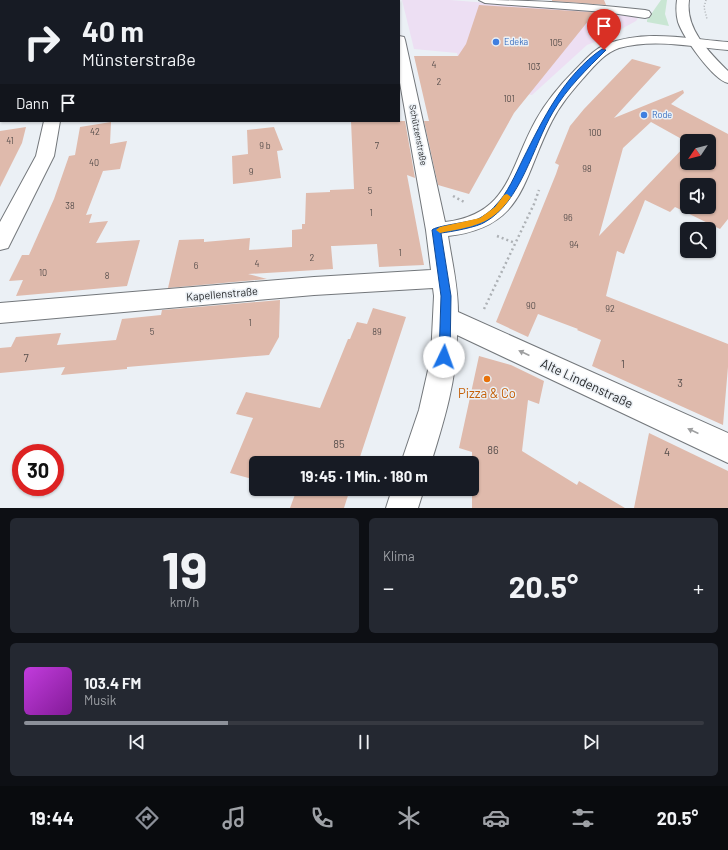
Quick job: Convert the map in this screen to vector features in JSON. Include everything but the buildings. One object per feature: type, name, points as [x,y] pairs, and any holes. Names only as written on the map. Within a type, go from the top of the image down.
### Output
[{"type":"street","points":[[485,0],[605,9],[645,14]]},
{"type":"street","points":[[683,0],[681,4],[684,23],[697,44],[728,79]]},
{"type":"street","points":[[436,230],[446,230],[482,221],[498,209],[512,189],[547,116],[568,85],[596,55],[614,45],[635,41],[666,40],[728,46]]},
{"type":"street","name":"Schützenstraße","points":[[400,45],[436,230],[444,278],[446,318],[444,357],[433,410],[418,456]]},
{"type":"street","points":[[0,242],[7,213],[44,156],[52,122]]},
{"type":"street","name":"Kapellenstraße","points":[[0,313],[306,287],[444,278]]},
{"type":"street","name":"Alte Lindenstraße","points":[[446,318],[728,448]]},
{"type":"street","points":[[402,508],[406,496]]},
{"type":"path","points":[[706,0],[704,7],[707,22]]},
{"type":"path","points":[[473,330],[534,204],[539,190]]},
{"type":"shaded area","points":[[402,0],[450,0],[640,15],[636,21],[603,39],[587,45],[532,95],[463,81],[457,53],[414,49]]},
{"type":"green space","points":[[661,0],[667,0],[665,14],[669,26],[647,22]]},
{"type":"slow traffic","points":[[440,230],[446,230],[482,220],[498,209],[507,197]]},
{"type":"place","name":"Edeka","points":[[496,42]]},
{"type":"place","name":"Rode","points":[[644,115]]},
{"type":"place","name":"Pizza & Co","points":[[487,379]]},
{"type":"route","points":[[444,357],[446,296],[436,230],[446,230],[482,221],[498,209],[512,189],[549,112],[568,85],[596,55],[604,50]]}]
